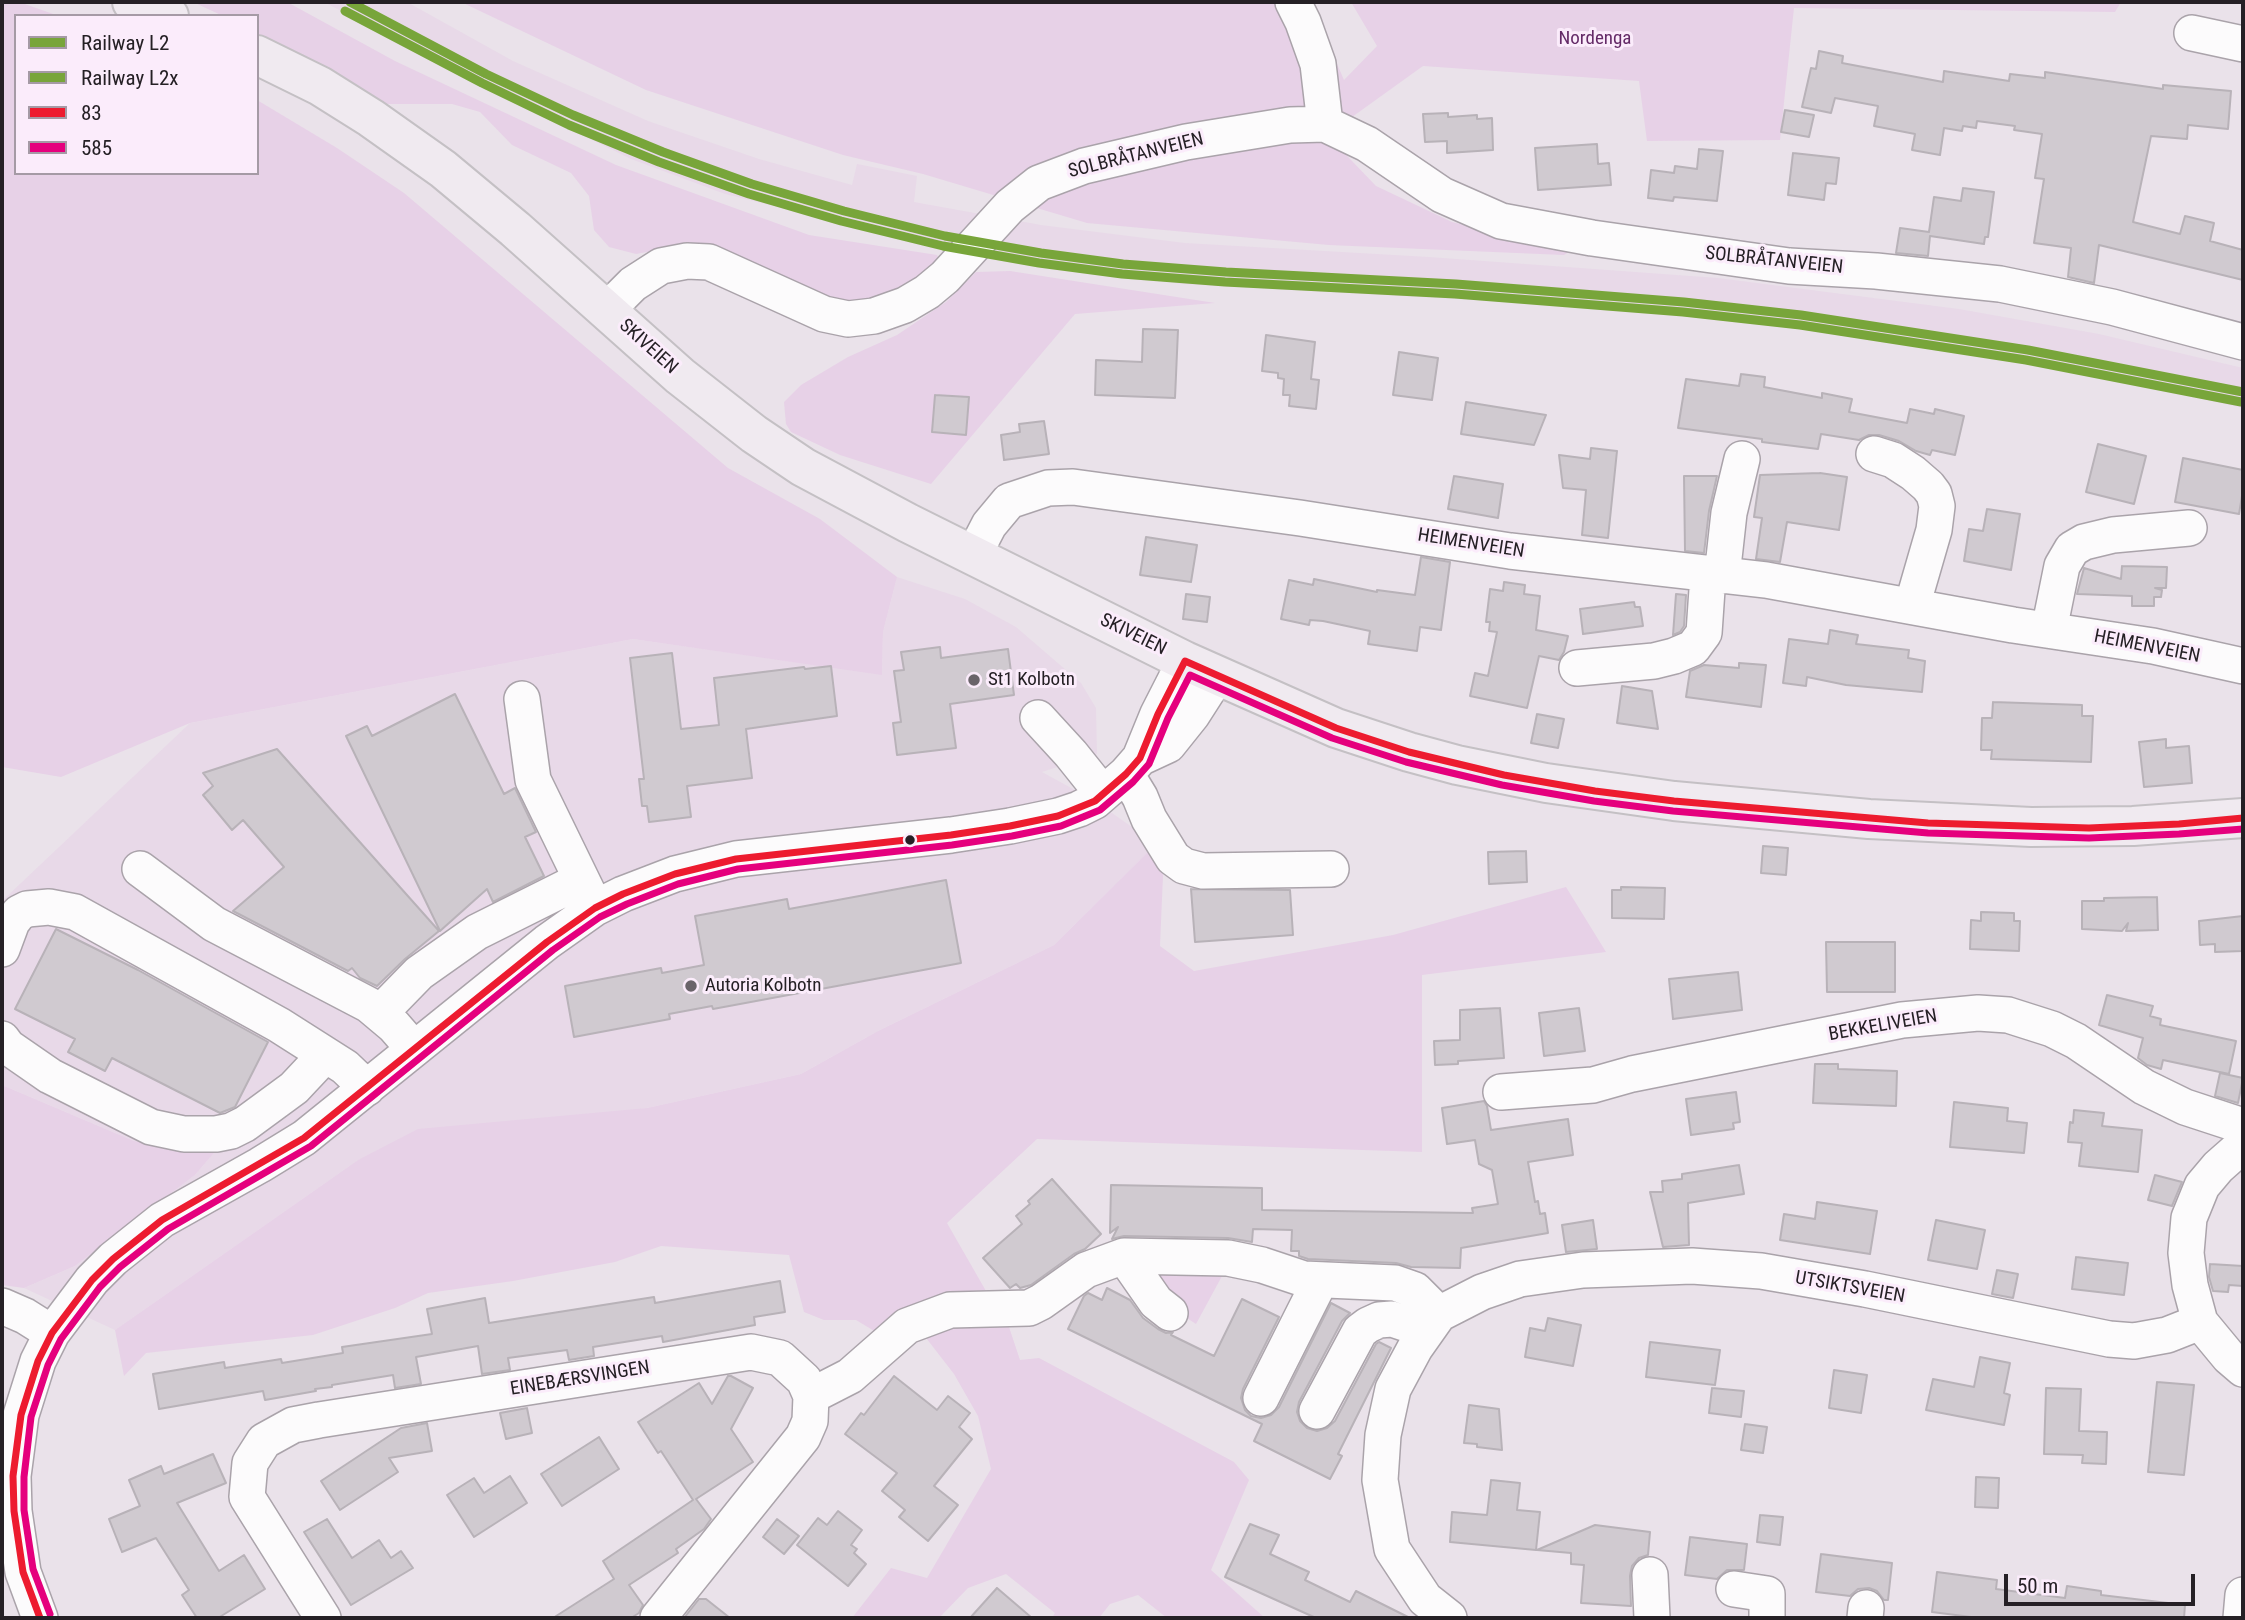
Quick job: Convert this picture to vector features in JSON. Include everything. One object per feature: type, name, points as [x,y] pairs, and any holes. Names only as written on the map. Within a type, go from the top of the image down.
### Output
[{"type":"main road","points":[[132,2],[164,14]]},
{"type":"main road","name":"SKIVEIEN","points":[[259,56],[320,86],[372,118],[443,169],[515,229],[680,376],[764,441],[803,467],[851,494],[1201,668],[1336,728],[1409,752],[1504,775],[1632,796],[1870,819],[1993,825],[2133,826],[2243,818]]},
{"type":"street","points":[[1293,2],[1318,64],[1325,124]]},
{"type":"street","points":[[2192,33],[2243,44]]},
{"type":"street","name":"SOLBRÅTANVEIEN","points":[[607,310],[633,284],[661,266],[687,261],[709,262],[824,314],[848,319],[874,316],[905,305],[927,292],[945,277],[1010,206],[1039,183],[1084,166],[1186,142],[1290,125],[1325,124],[1367,144],[1442,195],[1501,221],[1591,238],[1789,266],[1876,271],[2000,284],[2112,307],[2243,342]]},
{"type":"street","points":[[1874,454],[1893,460],[1913,473],[1934,494],[1937,506],[1934,530],[1912,606]]},
{"type":"street","points":[[1577,668],[1654,661],[1693,648],[1704,632],[1742,459]]},
{"type":"street","name":"HEIMENVEIEN","points":[[984,561],[1030,494],[1059,487],[1088,489],[1510,551],[1766,580],[2153,646],[2243,666]]},
{"type":"street","points":[[2049,630],[2062,566],[2071,550],[2084,542],[2113,535],[2189,528]]},
{"type":"street","points":[[380,1013],[419,973],[477,932],[588,894],[623,894],[704,866],[783,852],[951,835],[1010,826],[1079,810],[1123,775],[1158,714],[1201,668]]},
{"type":"street","points":[[522,699],[533,780],[588,894]]},
{"type":"street","points":[[1038,718],[1071,754],[1123,775],[1140,797],[1149,819],[1173,858],[1184,866],[1203,872],[1331,869]]},
{"type":"street","points":[[140,869],[214,924],[355,997],[380,1013],[414,1049]]},
{"type":"street","points":[[37,1617],[23,1572],[17,1540],[13,1476],[15,1446],[28,1388],[52,1333],[92,1280],[162,1220],[304,1138],[547,942],[588,894]]},
{"type":"street","points":[[2,948],[12,922],[19,913],[27,909],[49,907],[75,912],[279,1026],[356,1075],[367,1088]]},
{"type":"street","name":"BEKKELIVEIEN","points":[[1501,1092],[1593,1085],[1632,1074],[1902,1020],[1978,1013],[2008,1015],[2052,1029],[2076,1041],[2144,1087],[2185,1107],[2243,1126]]},
{"type":"street","points":[[4,1047],[50,1076],[151,1127],[184,1134],[216,1134],[245,1124],[294,1088],[325,1055]]},
{"type":"street","points":[[2243,1145],[2218,1167],[2202,1186],[2189,1219],[2186,1252],[2190,1285],[2200,1322],[2229,1357],[2243,1369]]},
{"type":"street","points":[[1124,1256],[1156,1302],[1170,1313]]},
{"type":"street","points":[[658,1618],[803,1437],[810,1421],[811,1396],[850,1376],[907,1326],[950,1310],[1029,1308],[1086,1270],[1124,1256],[1228,1258],[1262,1265],[1304,1279],[1395,1283],[1407,1286],[1425,1298],[1432,1324],[1393,1389],[1383,1435],[1380,1479],[1392,1549],[1425,1599],[1449,1618]]},
{"type":"street","name":"UTSIKTSVEIEN","points":[[1432,1324],[1482,1292],[1520,1279],[1583,1270],[1692,1266],[1761,1271],[1865,1289],[2109,1339],[2134,1341],[2167,1335],[2200,1322]]},
{"type":"street","points":[[1261,1398],[1320,1280]]},
{"type":"street","points":[[2,1306],[25,1316],[52,1333]]},
{"type":"street","points":[[1317,1411],[1360,1331],[1379,1320],[1392,1319],[1413,1326],[1432,1324]]},
{"type":"street","name":"EINEBÆRSVINGEN","points":[[323,1618],[247,1497],[250,1463],[264,1441],[293,1425],[751,1352],[780,1358],[804,1380],[811,1396]]},
{"type":"street","points":[[1650,1575],[1652,1618]]},
{"type":"street","points":[[1734,1589],[1767,1594],[1767,1618]]},
{"type":"street","points":[[2241,1618],[2243,1595]]},
{"type":"shaded area","points":[[324,2],[407,2],[513,61],[648,121],[759,159],[852,185],[857,164],[917,176],[914,202],[1041,225],[1185,243],[1718,278],[1959,309],[2099,334],[2243,368],[2243,408],[2101,376],[2005,359],[1743,321],[1587,306],[1182,284],[925,243],[725,194],[631,159],[503,96]]},
{"type":"shaded area","points":[[897,577],[965,599],[1016,627],[1081,683],[1096,708],[1097,754],[1042,772],[1095,801],[1156,844],[1054,945],[878,1031],[801,1074],[647,1108],[358,1160],[115,1330],[24,1288],[75,1266],[195,1175],[214,1153],[134,1141],[2,1085],[2,901],[190,723],[633,639],[882,674],[883,632]]},
{"type":"green space","points":[[2,2],[19,2],[53,14],[14,14],[14,175],[259,175],[259,101],[337,148],[404,193],[728,468],[820,519],[897,577],[883,632],[882,675],[633,639],[190,723],[61,777],[2,767]]},
{"type":"green space","points":[[193,2],[287,2],[395,61],[616,165],[809,235],[937,255],[941,263],[923,282],[853,304],[796,289],[685,245],[636,254],[609,247],[594,230],[589,196],[571,173],[512,145],[480,112],[452,104],[382,104],[259,35],[259,14],[219,14]]},
{"type":"green space","name":"Nordenga","points":[[461,2],[1310,2],[1344,80],[1377,46],[1351,2],[2121,2],[2115,12],[1794,8],[1780,140],[1647,141],[1639,81],[1423,66],[1327,135],[1376,186],[1452,222],[1533,242],[1576,247],[1564,255],[1329,245],[1087,223],[923,174],[843,155],[646,90]]},
{"type":"green space","points":[[1010,271],[1215,303],[1075,314],[931,484],[840,455],[791,432],[786,424],[784,402],[801,385],[848,357],[897,335],[946,302],[976,272]]},
{"type":"green space","points":[[1156,844],[1163,875],[1160,946],[1194,971],[1393,935],[1566,887],[1606,952],[1422,975],[1422,1152],[1037,1139],[947,1223],[990,1298],[881,1335],[856,1320],[824,1320],[804,1312],[789,1255],[661,1246],[615,1262],[428,1293],[395,1308],[313,1335],[146,1353],[124,1376],[115,1330],[358,1160],[418,1129],[647,1108],[801,1074],[878,1031],[1054,945]]},
{"type":"green space","points":[[2,1085],[134,1141],[214,1153],[195,1175],[75,1266],[24,1288],[2,1285]]},
{"type":"green space","points":[[1143,1260],[1228,1265],[1196,1324],[1176,1311]]},
{"type":"green space","points":[[966,1319],[1008,1324],[1020,1360],[1039,1358],[1234,1462],[1249,1480],[1211,1570],[1265,1618],[1167,1618],[1138,1595],[1110,1604],[1099,1618],[1052,1618],[1055,1613],[1006,1574],[968,1588],[939,1618],[852,1618],[891,1568],[927,1578],[991,1469],[978,1416],[954,1374],[923,1334]]},
{"type":"building","points":[[1819,51],[1843,56],[1842,63],[1943,82],[1944,71],[2009,81],[2010,74],[2045,78],[2045,72],[2163,89],[2163,85],[2231,91],[2228,129],[2188,125],[2187,139],[2151,136],[2133,222],[2180,234],[2185,216],[2214,223],[2210,241],[2243,250],[2243,280],[2099,245],[2094,283],[2068,277],[2071,248],[2034,243],[2044,179],[2035,178],[2042,134],[2014,130],[2015,126],[1977,121],[1976,128],[1963,126],[1962,131],[1944,128],[1940,155],[1912,150],[1915,134],[1874,126],[1878,106],[1835,98],[1831,113],[1802,107],[1811,68],[1816,69]]},
{"type":"building","points":[[1785,110],[1814,115],[1809,137],[1781,132]]},
{"type":"building","points":[[1448,113],[1448,117],[1477,115],[1477,119],[1492,118],[1493,150],[1447,153],[1447,141],[1425,142],[1423,114]]},
{"type":"building","points":[[1597,144],[1598,164],[1609,163],[1611,185],[1538,190],[1535,148]]},
{"type":"building","points":[[1699,149],[1723,151],[1717,201],[1674,197],[1673,201],[1648,198],[1651,170],[1674,173],[1675,166],[1697,169]]},
{"type":"building","points":[[1793,153],[1839,158],[1836,184],[1826,183],[1824,200],[1788,195]]},
{"type":"building","points":[[1963,188],[1994,192],[1988,237],[1985,237],[1984,244],[1930,236],[1928,256],[1896,253],[1900,228],[1929,232],[1934,197],[1961,201]]},
{"type":"building","points":[[1143,329],[1178,330],[1175,398],[1095,395],[1096,360],[1142,362]]},
{"type":"building","points":[[1266,335],[1315,342],[1311,379],[1319,380],[1316,409],[1289,406],[1290,395],[1283,395],[1284,379],[1278,378],[1278,373],[1262,371]]},
{"type":"building","points":[[1399,352],[1438,358],[1432,400],[1393,395]]},
{"type":"building","points":[[1741,374],[1765,377],[1764,387],[1822,398],[1822,393],[1852,399],[1849,412],[1907,423],[1910,409],[1934,414],[1935,409],[1964,416],[1955,455],[1932,450],[1930,455],[1879,435],[1869,435],[1859,440],[1821,434],[1818,449],[1678,428],[1686,379],[1739,386]]},
{"type":"building","points":[[935,395],[969,397],[966,435],[932,432]]},
{"type":"building","points":[[1466,402],[1546,415],[1534,445],[1461,434]]},
{"type":"building","points":[[1044,421],[1049,454],[1004,460],[1001,435],[1020,432],[1019,424]]},
{"type":"building","points":[[2098,444],[2146,456],[2134,504],[2086,492]]},
{"type":"building","points":[[1591,448],[1617,451],[1608,538],[1582,535],[1586,490],[1563,488],[1559,455],[1590,459]]},
{"type":"building","points":[[2183,458],[2243,470],[2239,514],[2175,502]]},
{"type":"building","points":[[1820,473],[1847,477],[1839,530],[1787,522],[1780,562],[1756,559],[1762,518],[1754,517],[1760,475]]},
{"type":"building","points":[[1454,476],[1503,484],[1498,518],[1448,509]]},
{"type":"building","points":[[1684,476],[1717,476],[1704,553],[1685,551]]},
{"type":"building","points":[[1987,509],[2020,514],[2011,570],[1964,561],[1969,529],[1983,531]]},
{"type":"building","points":[[1146,537],[1197,545],[1191,582],[1140,575]]},
{"type":"building","points":[[1421,557],[1450,562],[1441,630],[1420,627],[1417,651],[1368,644],[1370,631],[1323,621],[1310,620],[1309,625],[1281,619],[1289,580],[1313,585],[1314,579],[1377,592],[1415,595]]},
{"type":"building","points":[[2122,566],[2167,567],[2166,588],[2155,588],[2162,590],[2161,597],[2154,597],[2154,606],[2132,606],[2132,596],[2077,594],[2084,568],[2121,579]]},
{"type":"building","points":[[1504,582],[1525,585],[1524,594],[1540,596],[1536,630],[1568,636],[1559,660],[1539,656],[1527,708],[1470,696],[1475,673],[1488,676],[1497,632],[1489,631],[1490,622],[1486,622],[1490,589],[1503,591]]},
{"type":"building","points":[[1186,594],[1210,597],[1207,622],[1183,619]]},
{"type":"building","points":[[1676,594],[1686,595],[1684,626],[1680,632],[1673,635]]},
{"type":"building","points":[[1634,602],[1635,607],[1640,607],[1643,626],[1583,634],[1580,609]]},
{"type":"building","points":[[1830,630],[1858,635],[1856,644],[1909,650],[1908,658],[1925,661],[1922,692],[1846,685],[1807,677],[1806,686],[1783,683],[1789,639],[1828,644]]},
{"type":"building","points":[[940,647],[941,658],[1008,649],[1014,695],[950,704],[956,748],[897,755],[893,723],[901,722],[894,671],[904,670],[901,652]]},
{"type":"building","points":[[672,653],[681,729],[719,725],[714,678],[804,667],[831,666],[837,716],[746,729],[752,778],[687,786],[691,817],[649,822],[647,806],[642,806],[639,779],[644,779],[630,658]]},
{"type":"building","points":[[1739,663],[1766,665],[1761,707],[1686,697],[1690,671],[1704,665],[1739,668]]},
{"type":"building","points":[[1622,686],[1652,691],[1658,729],[1617,723]]},
{"type":"building","points":[[455,694],[504,794],[515,788],[536,832],[525,837],[544,876],[493,902],[487,889],[440,931],[346,736],[367,726],[372,736]]},
{"type":"building","points":[[1993,702],[2082,705],[2082,716],[2093,716],[2091,762],[1991,759],[1992,750],[1981,750],[1982,718],[1992,718]]},
{"type":"building","points":[[1537,714],[1564,719],[1558,748],[1531,743]]},
{"type":"building","points":[[2166,739],[2166,748],[2189,746],[2192,783],[2144,787],[2139,742]]},
{"type":"building","points":[[277,749],[439,931],[377,986],[360,978],[352,968],[348,971],[233,911],[284,867],[243,820],[232,830],[203,795],[213,786],[203,773]]},
{"type":"building","points":[[1763,846],[1788,848],[1786,875],[1761,873]]},
{"type":"building","points":[[1526,851],[1527,882],[1489,884],[1488,852]]},
{"type":"building","points":[[946,880],[961,963],[713,1009],[712,1006],[669,1014],[670,1019],[574,1037],[565,986],[661,968],[662,973],[704,965],[695,916],[787,899],[789,909]]},
{"type":"building","points":[[1621,887],[1665,888],[1664,919],[1612,918],[1612,890],[1621,890]]},
{"type":"building","points":[[1191,889],[1290,890],[1293,935],[1195,942]]},
{"type":"building","points":[[2157,897],[2158,930],[2126,931],[2128,923],[2122,931],[2082,929],[2082,901]]},
{"type":"building","points":[[1981,912],[2014,913],[2014,921],[2020,921],[2019,951],[1970,949],[1971,920],[1981,921]]},
{"type":"building","points":[[2243,916],[2243,951],[2215,952],[2215,944],[2200,945],[2199,921]]},
{"type":"building","points":[[56,929],[138,970],[268,1042],[235,1107],[220,1113],[112,1058],[105,1071],[68,1052],[75,1039],[15,1009]]},
{"type":"building","points":[[1826,942],[1895,942],[1895,992],[1827,992]]},
{"type":"building","points":[[1738,972],[1742,1010],[1673,1019],[1669,979]]},
{"type":"building","points":[[2107,995],[2153,1006],[2150,1016],[2161,1019],[2160,1025],[2236,1041],[2229,1074],[2163,1060],[2161,1069],[2147,1065],[2138,1058],[2143,1038],[2099,1025]]},
{"type":"building","points":[[1500,1008],[1504,1058],[1435,1065],[1434,1041],[1460,1040],[1460,1010]]},
{"type":"building","points":[[1579,1008],[1585,1051],[1544,1056],[1539,1013]]},
{"type":"building","points":[[1815,1064],[1838,1064],[1838,1069],[1897,1071],[1896,1106],[1813,1103]]},
{"type":"building","points":[[2220,1073],[2243,1078],[2238,1103],[2215,1096]]},
{"type":"building","points":[[1736,1092],[1740,1122],[1733,1123],[1734,1129],[1691,1135],[1686,1099]]},
{"type":"building","points":[[1484,1101],[1491,1130],[1568,1119],[1573,1155],[1528,1162],[1535,1202],[1538,1201],[1540,1214],[1545,1213],[1548,1233],[1461,1248],[1460,1268],[1308,1259],[1299,1256],[1299,1251],[1291,1251],[1292,1230],[1253,1229],[1252,1242],[1228,1238],[1124,1236],[1112,1239],[1118,1227],[1110,1233],[1111,1185],[1262,1188],[1262,1210],[1473,1213],[1472,1208],[1498,1204],[1492,1170],[1479,1164],[1475,1140],[1447,1144],[1442,1108]]},
{"type":"building","points":[[1954,1102],[2008,1108],[2007,1121],[2027,1123],[2024,1153],[1950,1147]]},
{"type":"building","points":[[2074,1110],[2104,1113],[2102,1126],[2142,1130],[2138,1172],[2079,1166],[2082,1143],[2068,1142]]},
{"type":"building","points":[[1739,1165],[1744,1194],[1688,1203],[1689,1245],[1663,1247],[1650,1192],[1663,1192],[1662,1181],[1682,1179],[1682,1174]]},
{"type":"building","points":[[2155,1175],[2182,1182],[2172,1206],[2148,1200]]},
{"type":"building","points":[[1052,1179],[1101,1234],[1085,1249],[1031,1285],[1020,1288],[1016,1284],[1010,1288],[983,1258],[1022,1224],[1016,1216]]},
{"type":"building","points":[[1817,1202],[1877,1211],[1870,1254],[1780,1240],[1784,1214],[1815,1219]]},
{"type":"building","points":[[1593,1220],[1597,1249],[1566,1252],[1562,1225]]},
{"type":"building","points":[[1936,1220],[1985,1230],[1977,1269],[1928,1260]]},
{"type":"building","points":[[2076,1257],[2128,1263],[2124,1295],[2072,1289]]},
{"type":"building","points":[[2210,1264],[2243,1266],[2243,1286],[2229,1285],[2228,1292],[2213,1291],[2209,1277]]},
{"type":"building","points":[[1997,1270],[2018,1274],[2013,1298],[1992,1294]]},
{"type":"building","points":[[780,1281],[785,1312],[754,1317],[755,1325],[663,1342],[662,1336],[593,1347],[594,1356],[569,1360],[567,1350],[508,1358],[510,1370],[482,1374],[478,1346],[416,1357],[421,1384],[395,1388],[393,1375],[265,1400],[263,1391],[159,1409],[153,1374],[224,1362],[225,1368],[281,1359],[282,1363],[343,1353],[342,1347],[432,1334],[427,1309],[485,1298],[489,1323],[654,1297],[655,1303]]},
{"type":"building","points":[[1107,1288],[1130,1300],[1143,1318],[1158,1329],[1166,1333],[1173,1332],[1171,1335],[1214,1356],[1242,1299],[1279,1317],[1241,1398],[1245,1410],[1251,1416],[1261,1418],[1271,1415],[1279,1407],[1331,1303],[1350,1313],[1342,1321],[1299,1402],[1297,1412],[1300,1421],[1307,1428],[1317,1431],[1327,1428],[1335,1421],[1376,1344],[1379,1342],[1391,1348],[1338,1454],[1342,1456],[1330,1479],[1254,1441],[1262,1424],[1068,1329],[1084,1296],[1088,1293],[1102,1300]]},
{"type":"building","points":[[1548,1318],[1581,1325],[1573,1366],[1525,1357],[1530,1328],[1545,1331]]},
{"type":"building","points":[[1650,1342],[1720,1350],[1715,1385],[1646,1377]]},
{"type":"building","points":[[1980,1357],[2010,1363],[2004,1393],[2010,1395],[2004,1425],[1926,1410],[1933,1379],[1974,1387]]},
{"type":"building","points":[[1834,1370],[1867,1375],[1861,1413],[1829,1408]]},
{"type":"building","points":[[728,1376],[753,1388],[731,1429],[753,1462],[696,1499],[711,1519],[704,1529],[676,1549],[678,1553],[629,1585],[643,1605],[639,1613],[631,1618],[553,1618],[614,1579],[603,1561],[693,1500],[638,1422],[699,1383],[712,1404]]},
{"type":"building","points":[[894,1376],[937,1410],[948,1396],[970,1413],[959,1427],[972,1439],[934,1486],[958,1505],[928,1541],[899,1517],[905,1510],[882,1491],[897,1473],[845,1434],[861,1413],[864,1415]]},
{"type":"building","points":[[2157,1382],[2194,1385],[2184,1475],[2148,1472]]},
{"type":"building","points":[[1712,1388],[1744,1391],[1741,1417],[1709,1413]]},
{"type":"building","points":[[2046,1388],[2081,1389],[2079,1431],[2107,1432],[2106,1464],[2082,1463],[2083,1455],[2044,1454]]},
{"type":"building","points":[[1469,1405],[1499,1409],[1502,1450],[1464,1443]]},
{"type":"building","points":[[527,1408],[532,1433],[506,1439],[500,1413]]},
{"type":"building","points":[[427,1423],[432,1451],[389,1458],[398,1472],[340,1510],[321,1481],[401,1428]]},
{"type":"building","points":[[1745,1424],[1767,1427],[1763,1453],[1741,1450]]},
{"type":"building","points":[[599,1437],[619,1469],[562,1506],[541,1474]]},
{"type":"building","points":[[213,1454],[226,1483],[177,1503],[219,1571],[244,1555],[265,1589],[218,1618],[197,1618],[182,1595],[189,1590],[156,1538],[122,1552],[109,1519],[140,1506],[129,1480],[161,1466],[164,1474]]},
{"type":"building","points":[[510,1476],[527,1503],[474,1537],[447,1495],[474,1478],[484,1493]]},
{"type":"building","points":[[1976,1477],[1999,1478],[1998,1508],[1975,1507]]},
{"type":"building","points":[[1491,1480],[1520,1483],[1517,1510],[1540,1512],[1536,1550],[1450,1542],[1452,1512],[1487,1515]]},
{"type":"building","points":[[838,1511],[862,1530],[851,1545],[857,1549],[854,1553],[866,1564],[848,1586],[797,1545],[818,1518],[827,1525]]},
{"type":"building","points":[[1760,1515],[1783,1517],[1780,1545],[1757,1542]]},
{"type":"building","points":[[327,1519],[352,1558],[379,1540],[391,1558],[401,1551],[413,1568],[351,1605],[304,1532]]},
{"type":"building","points":[[777,1519],[799,1536],[784,1554],[763,1537]]},
{"type":"building","points":[[1250,1524],[1279,1535],[1270,1554],[1309,1572],[1305,1580],[1350,1602],[1356,1591],[1410,1618],[1316,1618],[1225,1577]]},
{"type":"building","points":[[1595,1525],[1650,1532],[1648,1555],[1639,1558],[1632,1566],[1631,1606],[1581,1603],[1584,1565],[1571,1564],[1571,1553],[1537,1550]]},
{"type":"building","points":[[1690,1537],[1747,1544],[1744,1570],[1727,1570],[1717,1579],[1685,1575]]},
{"type":"building","points":[[1821,1554],[1892,1563],[1888,1600],[1884,1600],[1877,1591],[1869,1588],[1858,1589],[1850,1596],[1816,1592]]},
{"type":"building","points":[[1937,1572],[1997,1580],[1996,1589],[2065,1598],[2067,1586],[2101,1591],[2101,1595],[2185,1605],[2184,1618],[1979,1618],[1932,1612]]},
{"type":"building","points":[[997,1588],[1032,1618],[970,1618]]},
{"type":"building","points":[[699,1599],[706,1599],[730,1618],[684,1618]]},
{"type":"rail line","name":"L2","points":[[350,2],[486,74],[573,115],[663,152],[752,184],[844,211],[945,236],[1123,264],[1456,284],[1684,302],[1801,315],[2028,350],[2243,392]]},
{"type":"rail line","name":"L2x","points":[[345,11],[569,125],[659,162],[749,194],[841,221],[943,246],[1122,274],[1455,294],[1683,312],[1800,325],[2026,360],[2241,402]]},
{"type":"transit line","name":"83","points":[[40,1618],[23,1572],[14,1511],[13,1476],[21,1415],[38,1361],[52,1333],[92,1280],[113,1259],[162,1220],[304,1138],[547,942],[595,908],[623,894],[675,874],[736,859],[1010,826],[1058,816],[1095,801],[1140,758],[1158,714],[1185,661],[1336,728],[1409,752],[1504,775],[1595,791],[1674,801],[1928,823],[2089,828],[2243,818]]},
{"type":"transit line","name":"585","points":[[50,1614],[33,1569],[24,1510],[24,1477],[31,1417],[48,1365],[61,1339],[100,1287],[120,1267],[168,1229],[311,1146],[553,950],[600,917],[627,904],[678,884],[738,869],[1012,836],[1061,826],[1100,810],[1133,782],[1149,764],[1190,675],[1332,738],[1406,762],[1502,785],[1594,801],[1673,811],[1928,833],[2089,838],[2243,829]]},
{"type":"place","name":"St1 Kolbotn","points":[[974,680]]},
{"type":"place","name":"Autoria Kolbotn","points":[[691,986]]}]
